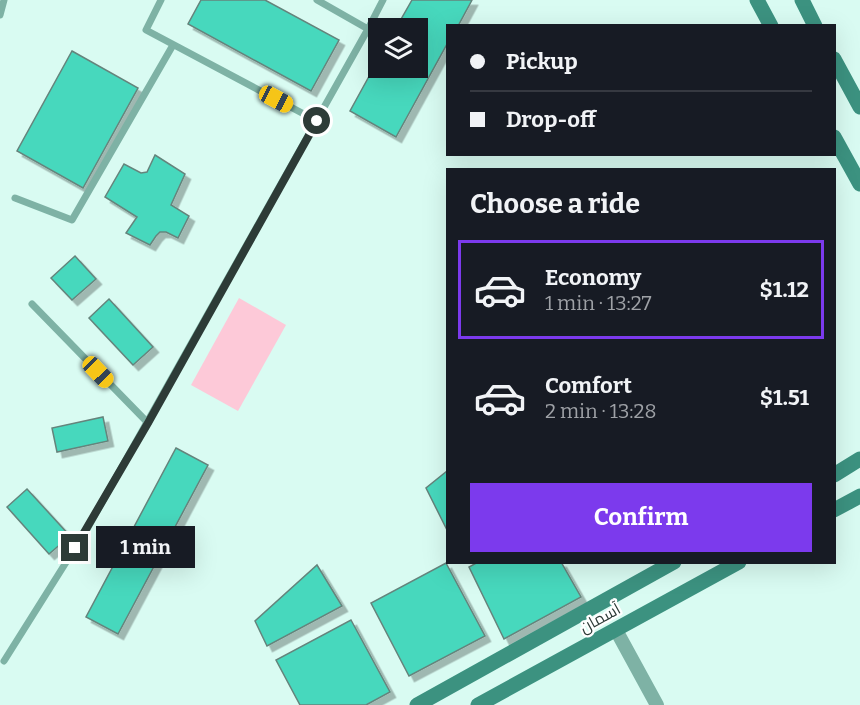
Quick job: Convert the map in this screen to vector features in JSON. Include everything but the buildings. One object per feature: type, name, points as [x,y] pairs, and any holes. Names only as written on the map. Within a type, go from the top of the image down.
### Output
[{"type":"street","points":[[757,0],[770,24]]},
{"type":"street","points":[[802,0],[814,24]]},
{"type":"street","points":[[836,63],[860,107]]},
{"type":"street","points":[[836,142],[860,184]]},
{"type":"street","points":[[836,474],[860,459]]},
{"type":"street","points":[[836,509],[860,496]]},
{"type":"street","name":"آسمان","points":[[417,705],[670,564]]},
{"type":"street","name":"آسمان","points":[[478,705],[735,564]]},
{"type":"street","points":[[616,630],[657,705]]},
{"type":"lane","points":[[0,15],[4,0]]},
{"type":"lane","points":[[161,0],[146,30],[317,121]]},
{"type":"lane","points":[[0,671],[2,660],[87,530],[368,29],[317,0]]},
{"type":"lane","points":[[374,18],[383,0]]},
{"type":"lane","points":[[15,198],[72,220],[173,45]]},
{"type":"lane","points":[[32,304],[148,423]]},
{"type":"shaded area","points":[[239,298],[286,325],[238,411],[191,385]]},
{"type":"route","points":[[75,548],[148,423],[317,121]]}]
